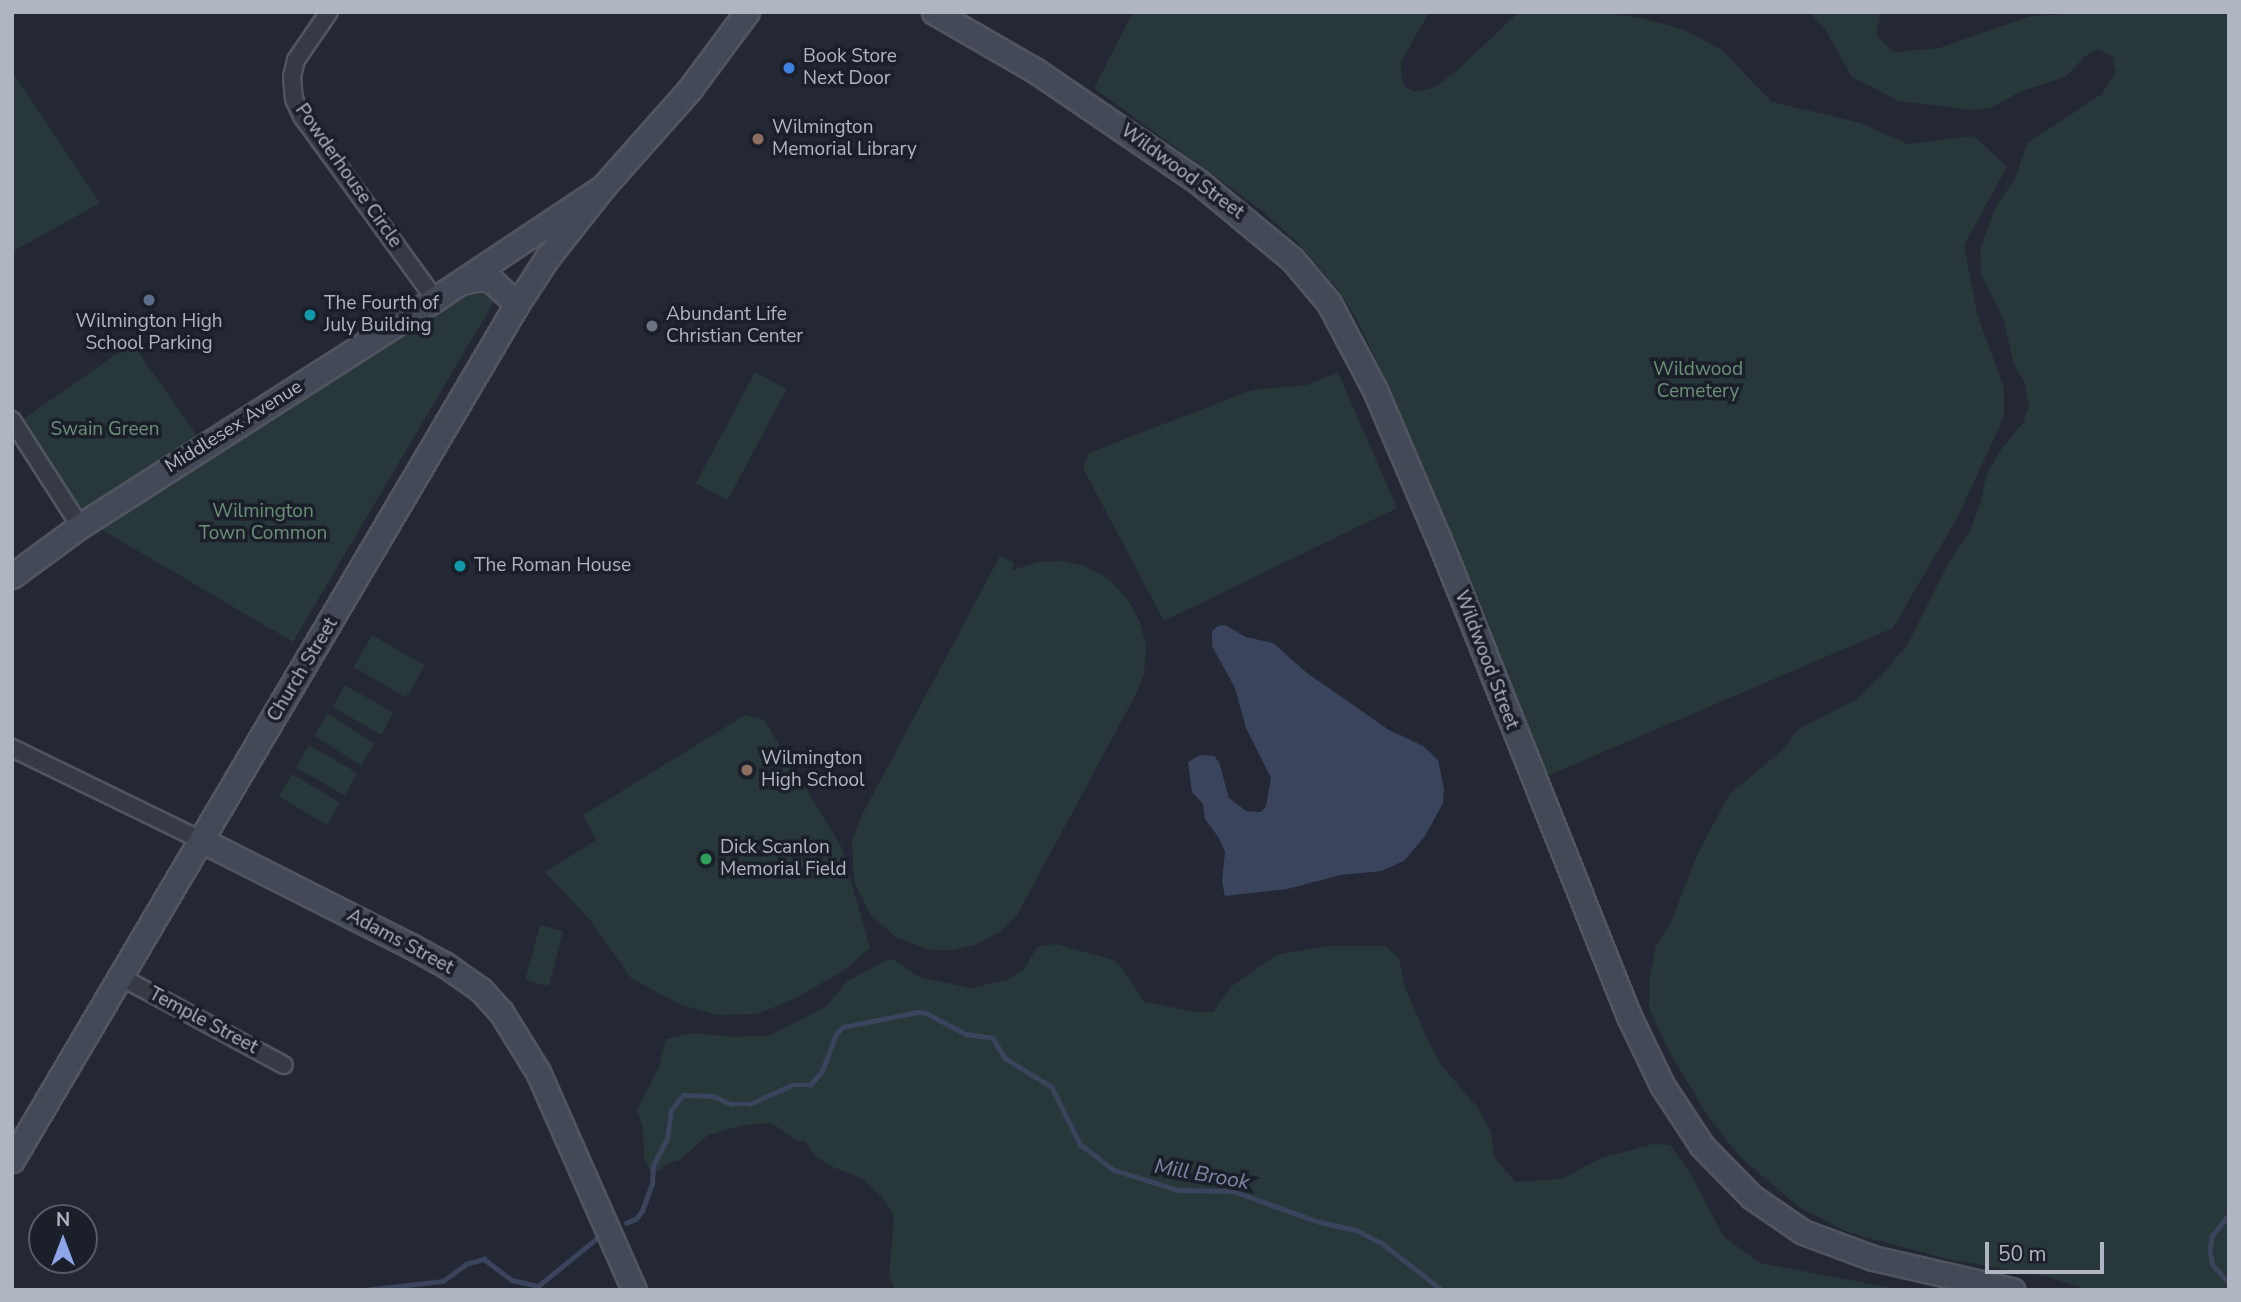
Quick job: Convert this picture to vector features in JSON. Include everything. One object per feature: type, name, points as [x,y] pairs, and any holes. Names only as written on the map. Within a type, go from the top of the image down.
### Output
[{"type":"street","name":"Powderhouse Circle","points":[[330,12],[298,55],[292,77],[294,99],[302,116],[435,299]]},
{"type":"street","name":"Middlesex Avenue","points":[[12,576],[80,526],[435,299],[603,187],[689,90],[747,12]]},
{"type":"street","name":"Wildwood Street","points":[[933,12],[1036,71],[1191,176],[1292,259],[1329,303],[1375,390],[1442,547],[1628,1014],[1661,1085],[1702,1146],[1752,1197],[1803,1232],[1873,1258],[2012,1290]]},
{"type":"street","name":"Church Street","points":[[12,1160],[517,304],[547,258],[603,187]]},
{"type":"street","points":[[459,283],[480,278],[492,281],[517,304]]},
{"type":"street","points":[[12,420],[80,526]]},
{"type":"street","name":"Adams Street","points":[[12,748],[420,951],[481,990],[501,1012],[538,1072],[634,1290]]},
{"type":"street","name":"Temple Street","points":[[121,977],[284,1065]]},
{"type":"green space","name":"Wildwood Cemetery","points":[[1133,12],[1429,12],[1401,62],[1401,76],[1405,87],[1415,92],[1435,87],[1455,72],[1519,12],[1599,12],[1641,18],[1682,29],[1722,50],[1772,102],[1858,122],[1908,144],[1974,136],[2007,167],[1964,245],[1977,314],[2004,388],[2004,417],[1957,518],[1893,628],[1545,777],[1389,386],[1356,318],[1339,291],[1298,243],[1260,209],[1094,88]]},
{"type":"green space","points":[[1809,12],[1881,12],[1876,35],[1893,52],[1939,48],[2031,16],[2103,12],[2229,12],[2229,1290],[2089,1290],[2048,1277],[1947,1259],[1847,1232],[1799,1207],[1740,1157],[1706,1113],[1671,1055],[1649,1008],[1650,976],[1656,946],[1671,922],[1698,853],[1729,795],[1782,750],[1799,729],[1855,700],[1882,675],[1909,642],[1949,562],[1969,533],[1981,501],[1986,476],[2002,448],[2023,423],[2029,406],[2025,383],[2014,365],[2003,318],[1981,274],[1980,249],[1996,206],[2015,179],[2027,143],[2102,94],[2116,72],[2113,57],[2098,49],[2084,57],[2067,76],[2020,92],[1991,108],[1973,110],[1899,101],[1852,77],[1825,29]]},
{"type":"green space","points":[[12,71],[100,203],[12,252]]},
{"type":"green space","name":"Wilmington Town Common","points":[[477,290],[495,300],[293,642],[97,527],[451,301]]},
{"type":"green space","name":"Swain Green","points":[[132,343],[199,438],[87,516],[21,421]]},
{"type":"green space","points":[[755,372],[787,389],[728,500],[696,483]]},
{"type":"green space","points":[[1338,372],[1397,508],[1164,621],[1083,468],[1089,453],[1252,390],[1307,385]]},
{"type":"green space","points":[[1000,556],[1014,563],[1011,571],[1037,562],[1062,561],[1085,566],[1110,580],[1129,601],[1140,622],[1146,646],[1144,674],[1135,696],[1017,915],[1000,932],[975,945],[951,950],[931,950],[897,938],[870,914],[854,881],[852,841],[862,815]]},
{"type":"green space","points":[[372,635],[425,666],[406,698],[354,667]]},
{"type":"green space","points":[[345,685],[393,713],[381,735],[332,707]]},
{"type":"green space","points":[[328,714],[375,743],[361,765],[314,736]]},
{"type":"green space","name":"Dick Scanlon Memorial Field","points":[[745,715],[764,720],[841,846],[870,948],[843,971],[794,999],[757,1014],[717,1015],[681,1005],[631,978],[590,920],[545,872],[596,840],[583,815]]},
{"type":"green space","points":[[309,745],[357,773],[344,796],[296,768]]},
{"type":"green space","points":[[292,774],[340,803],[327,825],[279,796]]},
{"type":"green space","points":[[540,925],[563,931],[548,986],[525,980]]},
{"type":"green space","points":[[1056,944],[1113,960],[1120,965],[1144,1002],[1196,1012],[1213,1012],[1231,987],[1276,955],[1328,946],[1385,946],[1399,958],[1404,985],[1442,1066],[1478,1108],[1491,1132],[1494,1156],[1515,1182],[1561,1179],[1601,1158],[1653,1144],[1670,1145],[1690,1173],[1724,1237],[1760,1263],[1903,1290],[895,1290],[889,1275],[894,1216],[883,1198],[861,1178],[831,1166],[814,1155],[805,1141],[796,1140],[771,1123],[744,1125],[708,1135],[680,1160],[671,1162],[652,1175],[644,1158],[643,1128],[637,1110],[659,1067],[666,1039],[692,1033],[735,1037],[771,1035],[827,1006],[846,982],[893,959],[919,977],[972,988],[1007,980],[1023,970],[1038,946]]},
{"type":"water","points":[[1225,625],[1246,637],[1273,643],[1307,673],[1389,730],[1423,746],[1438,760],[1444,789],[1443,803],[1425,836],[1404,861],[1381,871],[1341,875],[1287,889],[1225,896],[1222,881],[1225,852],[1219,838],[1205,819],[1203,804],[1192,792],[1188,762],[1200,755],[1214,756],[1219,762],[1229,798],[1246,811],[1261,812],[1266,806],[1271,778],[1246,728],[1235,688],[1212,646],[1212,631]]},
{"type":"waterway","name":"Mill Brook","points":[[626,1223],[636,1219],[642,1211],[652,1184],[653,1166],[667,1139],[671,1110],[683,1095],[713,1096],[731,1104],[750,1104],[792,1085],[810,1085],[822,1071],[836,1034],[843,1027],[918,1012],[926,1013],[966,1034],[993,1038],[1005,1058],[1052,1087],[1080,1144],[1114,1170],[1178,1190],[1233,1191],[1319,1222],[1356,1230],[1382,1243],[1442,1290]]},
{"type":"waterway","points":[[2229,1215],[2212,1237],[2210,1251],[2213,1265],[2229,1283]]},
{"type":"waterway","name":"Mill Brook","points":[[364,1290],[443,1281],[466,1264],[484,1259],[512,1280],[538,1286],[596,1239]]},
{"type":"place","name":"Book Store Next Door","points":[[789,68]]},
{"type":"place","name":"Wilmington Memorial Library","points":[[758,139]]},
{"type":"place","name":"Wilmington High School Parking","points":[[149,300]]},
{"type":"place","name":"The Fourth of July Building","points":[[310,315]]},
{"type":"place","name":"Abundant Life Christian Center","points":[[652,326]]},
{"type":"place","name":"The Roman House","points":[[460,566]]},
{"type":"place","name":"Wilmington High School","points":[[747,770]]},
{"type":"place","name":"Dick Scanlon Memorial Field","points":[[706,859]]}]
